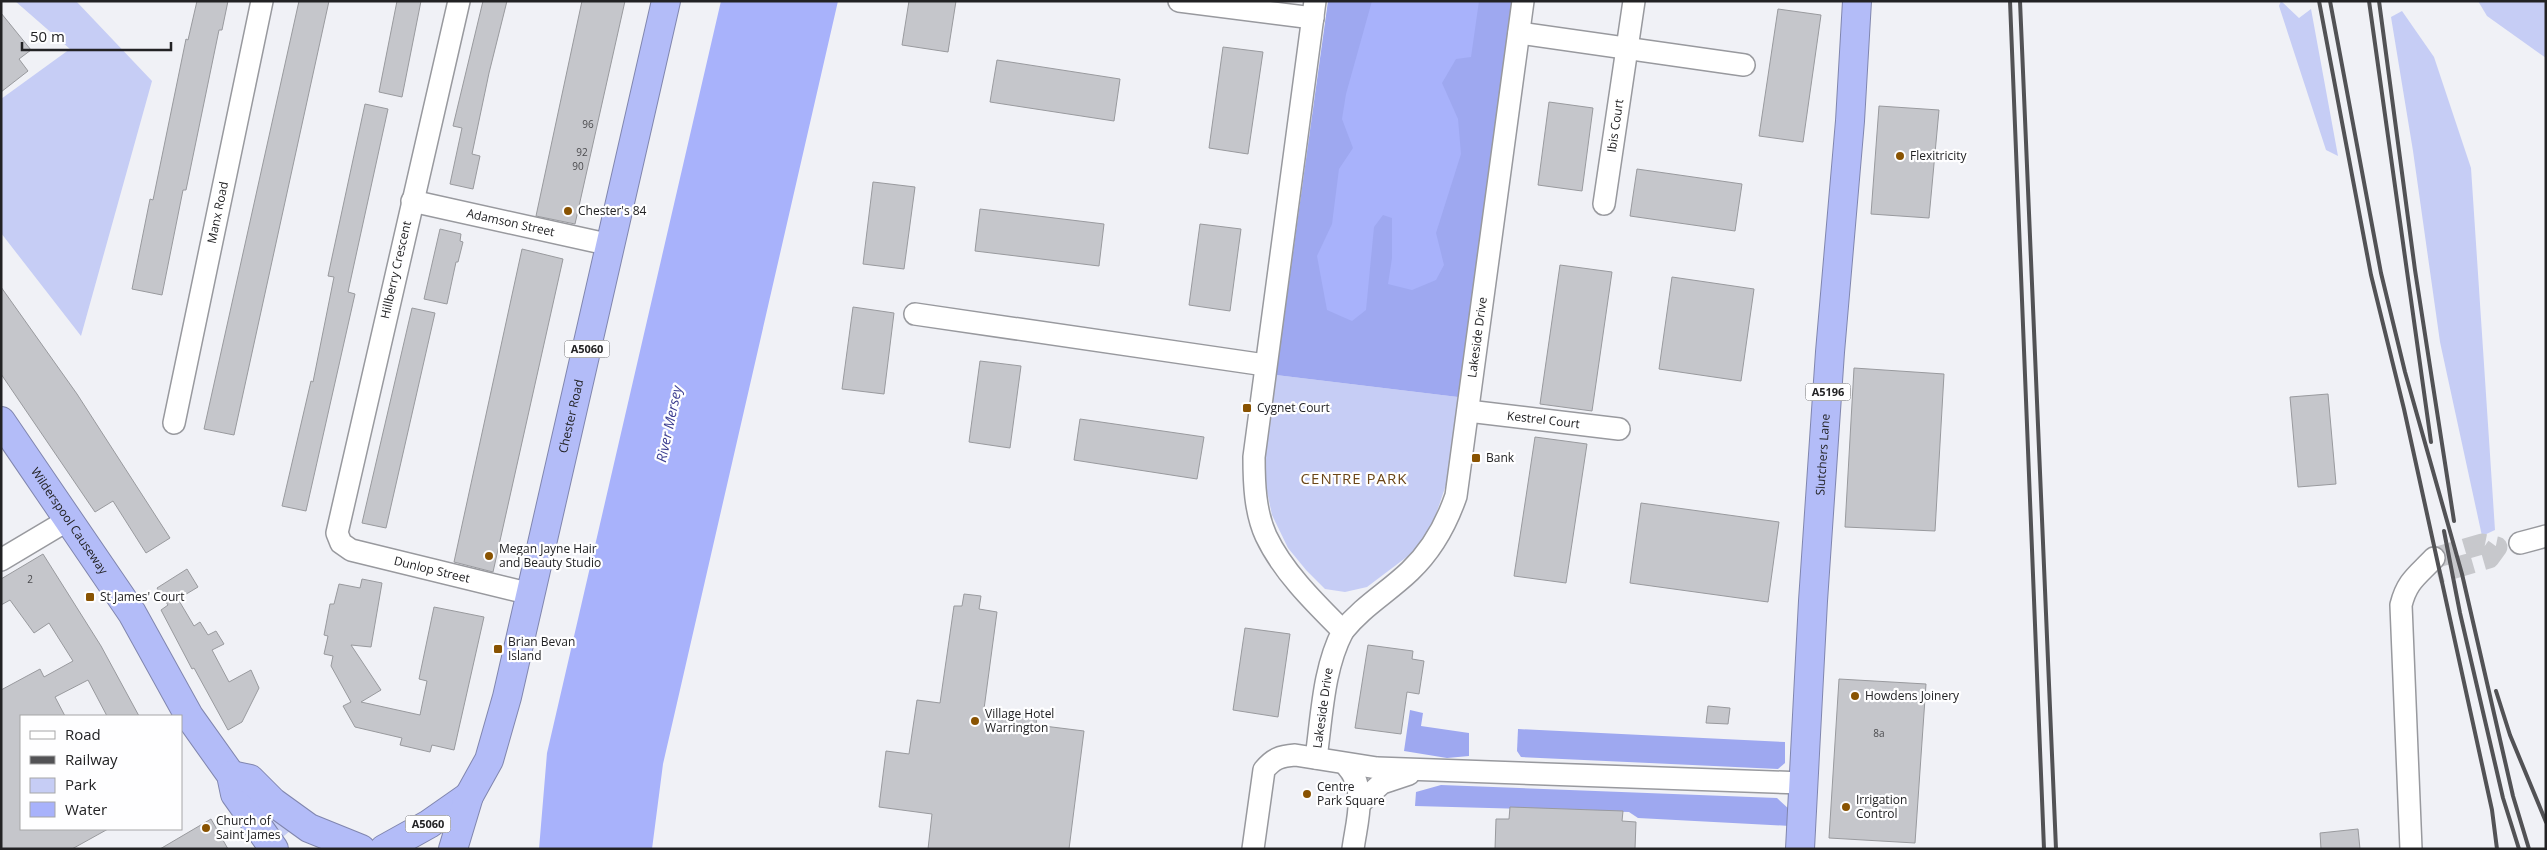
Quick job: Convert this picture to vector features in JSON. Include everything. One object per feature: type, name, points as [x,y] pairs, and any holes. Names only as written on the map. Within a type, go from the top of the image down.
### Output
[{"type":"highway","name":"Chester Road","points":[[453,849],[469,796],[489,760],[498,733],[666,1]]},
{"type":"highway","name":"Slutchers Lane","points":[[1800,849],[1830,352],[1850,121],[1857,1]]},
{"type":"highway","name":"Wilderspool Causeway","points":[[1,421],[132,613],[189,716],[231,775],[235,794],[274,849]]},
{"type":"highway","points":[[231,775],[250,778],[273,802],[309,828],[361,849]]},
{"type":"highway","name":"Chester Road","points":[[384,849],[429,824],[469,796]]},
{"type":"street","name":"Manx Road","points":[[174,423],[262,1]]},
{"type":"street","name":"Hillberry Crescent","points":[[339,540],[337,527],[459,1]]},
{"type":"street","points":[[1179,1],[1314,10],[1254,457],[1257,499],[1266,535],[1286,568],[1343,631]]},
{"type":"street","name":"Lakeside Drive","points":[[1316,758],[1329,666],[1334,647],[1343,631],[1371,601],[1408,573],[1421,560],[1446,524],[1456,496],[1523,1]]},
{"type":"street","name":"Ibis Court","points":[[1604,204],[1634,1]]},
{"type":"street","points":[[1519,33],[1744,66]]},
{"type":"street","name":"Adamson Street","points":[[412,201],[611,245]]},
{"type":"street","points":[[915,314],[1265,365]]},
{"type":"street","name":"Kestrel Court","points":[[1468,411],[1619,429]]},
{"type":"street","points":[[1,560],[68,520]]},
{"type":"street","points":[[2520,543],[2546,536]]},
{"type":"street","name":"Dunlop Street","points":[[339,540],[351,550],[531,594]]},
{"type":"street","points":[[2411,849],[2401,605],[2411,580],[2431,567]]},
{"type":"street","points":[[1253,849],[1264,770],[1272,761],[1282,756],[1295,755],[1346,765],[1377,768],[1803,783]]},
{"type":"street","points":[[1346,765],[1356,775],[1359,789],[1353,849]]},
{"type":"street","points":[[1359,804],[1382,784],[1398,777],[1428,770]]},
{"type":"green space","points":[[15,1],[76,1],[152,81],[81,336],[1,233],[1,99],[70,49]]},
{"type":"green space","points":[[2281,1],[2299,18],[2311,9],[2338,156],[2326,150],[2279,6]]},
{"type":"green space","points":[[2478,1],[2546,1],[2546,58],[2487,16]]},
{"type":"green space","points":[[2402,11],[2434,57],[2471,168],[2495,530],[2482,536],[2440,342],[2413,151],[2391,17]]},
{"type":"green space","points":[[1276,375],[1458,397],[1448,479],[1432,526],[1412,553],[1367,587],[1345,592],[1325,589],[1288,548],[1272,515],[1265,482],[1265,453]]},
{"type":"green space","points":[[250,795],[272,818],[290,831],[279,840]]},
{"type":"shaded area","points":[[1328,1],[1514,1],[1458,397],[1276,375]]},
{"type":"shaded area","points":[[1410,710],[1423,713],[1421,726],[1469,733],[1469,756],[1447,758],[1404,751]]},
{"type":"shaded area","points":[[1518,729],[1785,742],[1785,763],[1778,769],[1521,757],[1517,751]]},
{"type":"shaded area","points":[[1441,785],[1777,798],[1790,810],[1790,826],[1638,818],[1629,812],[1415,806],[1416,792]]},
{"type":"water","name":"River Mersey","points":[[721,1],[838,1],[663,764],[652,849],[539,849],[547,753]]},
{"type":"water","points":[[1372,1],[1479,1],[1471,57],[1456,59],[1442,83],[1458,119],[1461,154],[1436,233],[1444,265],[1436,280],[1412,290],[1388,284],[1392,258],[1392,218],[1383,215],[1374,227],[1366,310],[1352,321],[1327,310],[1317,256],[1332,224],[1339,169],[1353,148],[1342,119],[1346,94]]},
{"type":"building","points":[[197,1],[228,1],[222,30],[219,30],[186,190],[183,190],[162,295],[132,289],[150,199],[153,200],[186,39],[188,40]]},
{"type":"building","points":[[299,1],[329,1],[234,435],[204,429]]},
{"type":"building","points":[[397,1],[421,1],[402,97],[379,92]]},
{"type":"building","points":[[483,1],[507,1],[472,154],[480,156],[473,189],[450,184],[462,128],[453,126]]},
{"type":"building","points":[[582,1],[625,1],[575,224],[536,216]]},
{"type":"building","points":[[909,1],[956,1],[948,52],[902,45]]},
{"type":"building","points":[[1778,9],[1821,15],[1803,142],[1759,136]]},
{"type":"building","points":[[1,13],[31,50],[19,59],[28,71],[1,92]]},
{"type":"building","points":[[1223,47],[1263,52],[1248,154],[1209,148]]},
{"type":"building","points":[[997,60],[1120,79],[1114,121],[990,102]]},
{"type":"building","points":[[1549,102],[1593,108],[1582,191],[1538,185]]},
{"type":"building","points":[[365,104],[388,109],[348,292],[355,294],[306,511],[282,506],[311,381],[313,382],[334,277],[328,276]]},
{"type":"building","points":[[1879,106],[1939,110],[1929,218],[1871,214]]},
{"type":"building","points":[[1637,169],[1742,184],[1735,231],[1630,216]]},
{"type":"building","points":[[873,182],[915,187],[904,269],[863,264]]},
{"type":"building","points":[[980,209],[1104,224],[1099,266],[975,251]]},
{"type":"building","points":[[1200,224],[1241,229],[1230,311],[1189,305]]},
{"type":"building","points":[[440,229],[461,234],[460,241],[463,242],[458,262],[456,262],[447,304],[424,299]]},
{"type":"building","points":[[522,249],[563,259],[493,572],[454,562]]},
{"type":"building","points":[[1560,265],[1612,272],[1592,411],[1540,404]]},
{"type":"building","points":[[1672,277],[1754,289],[1741,381],[1659,369]]},
{"type":"building","points":[[1,287],[77,394],[170,538],[146,553],[113,501],[95,512],[1,374]]},
{"type":"building","points":[[853,307],[894,313],[884,394],[842,389]]},
{"type":"building","points":[[412,308],[435,313],[386,528],[362,523]]},
{"type":"building","points":[[980,361],[1021,366],[1010,448],[969,442]]},
{"type":"building","points":[[1854,368],[1944,374],[1935,531],[1845,527]]},
{"type":"building","points":[[2328,394],[2336,484],[2298,487],[2290,397]]},
{"type":"building","points":[[1080,419],[1204,437],[1197,479],[1074,460]]},
{"type":"building","points":[[1535,437],[1587,444],[1566,583],[1514,576]]},
{"type":"building","points":[[1641,503],[1779,522],[1768,602],[1630,583]]},
{"type":"building","points":[[43,554],[101,646],[138,715],[106,715],[88,680],[55,697],[64,715],[20,715],[20,830],[106,830],[72,849],[1,849],[1,690],[40,669],[44,677],[73,661],[49,623],[34,633],[10,600],[1,605],[1,579]]},
{"type":"building","points":[[187,569],[198,587],[178,599],[194,626],[200,622],[208,635],[216,631],[224,644],[212,650],[229,682],[251,670],[259,688],[242,722],[228,730],[194,668],[192,669],[161,610],[168,605],[157,588]]},
{"type":"building","points":[[362,579],[382,583],[371,647],[351,645],[381,690],[361,702],[420,715],[427,681],[419,679],[434,607],[484,617],[454,750],[432,745],[430,752],[400,745],[402,738],[355,727],[343,706],[351,702],[331,666],[333,656],[324,654],[328,636],[324,635],[330,604],[334,604],[339,584],[360,588]]},
{"type":"building","name":"Village Hotel Warrington","points":[[964,594],[981,596],[979,609],[997,612],[984,709],[1037,716],[1036,725],[1084,731],[1069,849],[928,849],[932,814],[879,807],[886,751],[909,754],[917,700],[940,703],[954,606],[962,606]]},
{"type":"building","points":[[1245,628],[1290,634],[1278,717],[1233,710]]},
{"type":"building","points":[[1368,645],[1413,651],[1412,659],[1424,661],[1419,694],[1407,692],[1401,734],[1355,728]]},
{"type":"building","points":[[1839,679],[1926,684],[1915,843],[1829,838]]},
{"type":"building","points":[[1708,706],[1730,708],[1728,724],[1706,723]]},
{"type":"building","points":[[1510,807],[1623,811],[1622,821],[1636,822],[1635,849],[1495,849],[1496,819],[1509,819]]},
{"type":"building","name":"Church of Saint James","points":[[211,819],[228,849],[160,849]]},
{"type":"building","points":[[2358,829],[2360,849],[2321,849],[2320,833]]},
{"type":"tunnel","points":[[2434,558],[2482,544],[2497,547],[2489,558],[2437,573]]},
{"type":"railway","points":[[2010,1],[2044,849]]},
{"type":"railway","points":[[2020,1],[2056,849]]},
{"type":"railway","points":[[2319,1],[2371,275],[2404,409],[2492,810],[2497,849]]},
{"type":"railway","points":[[2330,1],[2381,273],[2405,372],[2462,574],[2513,796],[2529,849]]},
{"type":"railway","points":[[2369,1],[2431,442]]},
{"type":"railway","points":[[2379,1],[2415,270],[2454,521]]},
{"type":"railway","points":[[2444,531],[2460,613],[2503,798],[2519,849]]},
{"type":"railway","points":[[2496,691],[2510,735],[2546,822]]},
{"type":"place","name":"Flexitricity","points":[[1900,156]]},
{"type":"place","name":"Chester's 84","points":[[568,211]]},
{"type":"place","name":"Cygnet Court","points":[[1247,408]]},
{"type":"place","name":"Bank","points":[[1476,458]]},
{"type":"place","name":"Megan Jayne Hair and Beauty Studio","points":[[489,556]]},
{"type":"place","name":"St James' Court","points":[[90,597]]},
{"type":"place","name":"Brian Bevan Island","points":[[498,649]]},
{"type":"place","name":"Howdens Joinery","points":[[1855,696]]},
{"type":"place","name":"Village Hotel Warrington","points":[[975,721]]},
{"type":"place","name":"Centre Park Square","points":[[1307,794]]},
{"type":"place","name":"Irrigation Control","points":[[1846,807]]},
{"type":"place","name":"Church of Saint James","points":[[206,828]]},
{"type":"district","name":"CENTRE PARK","points":[[1354,479]]}]
